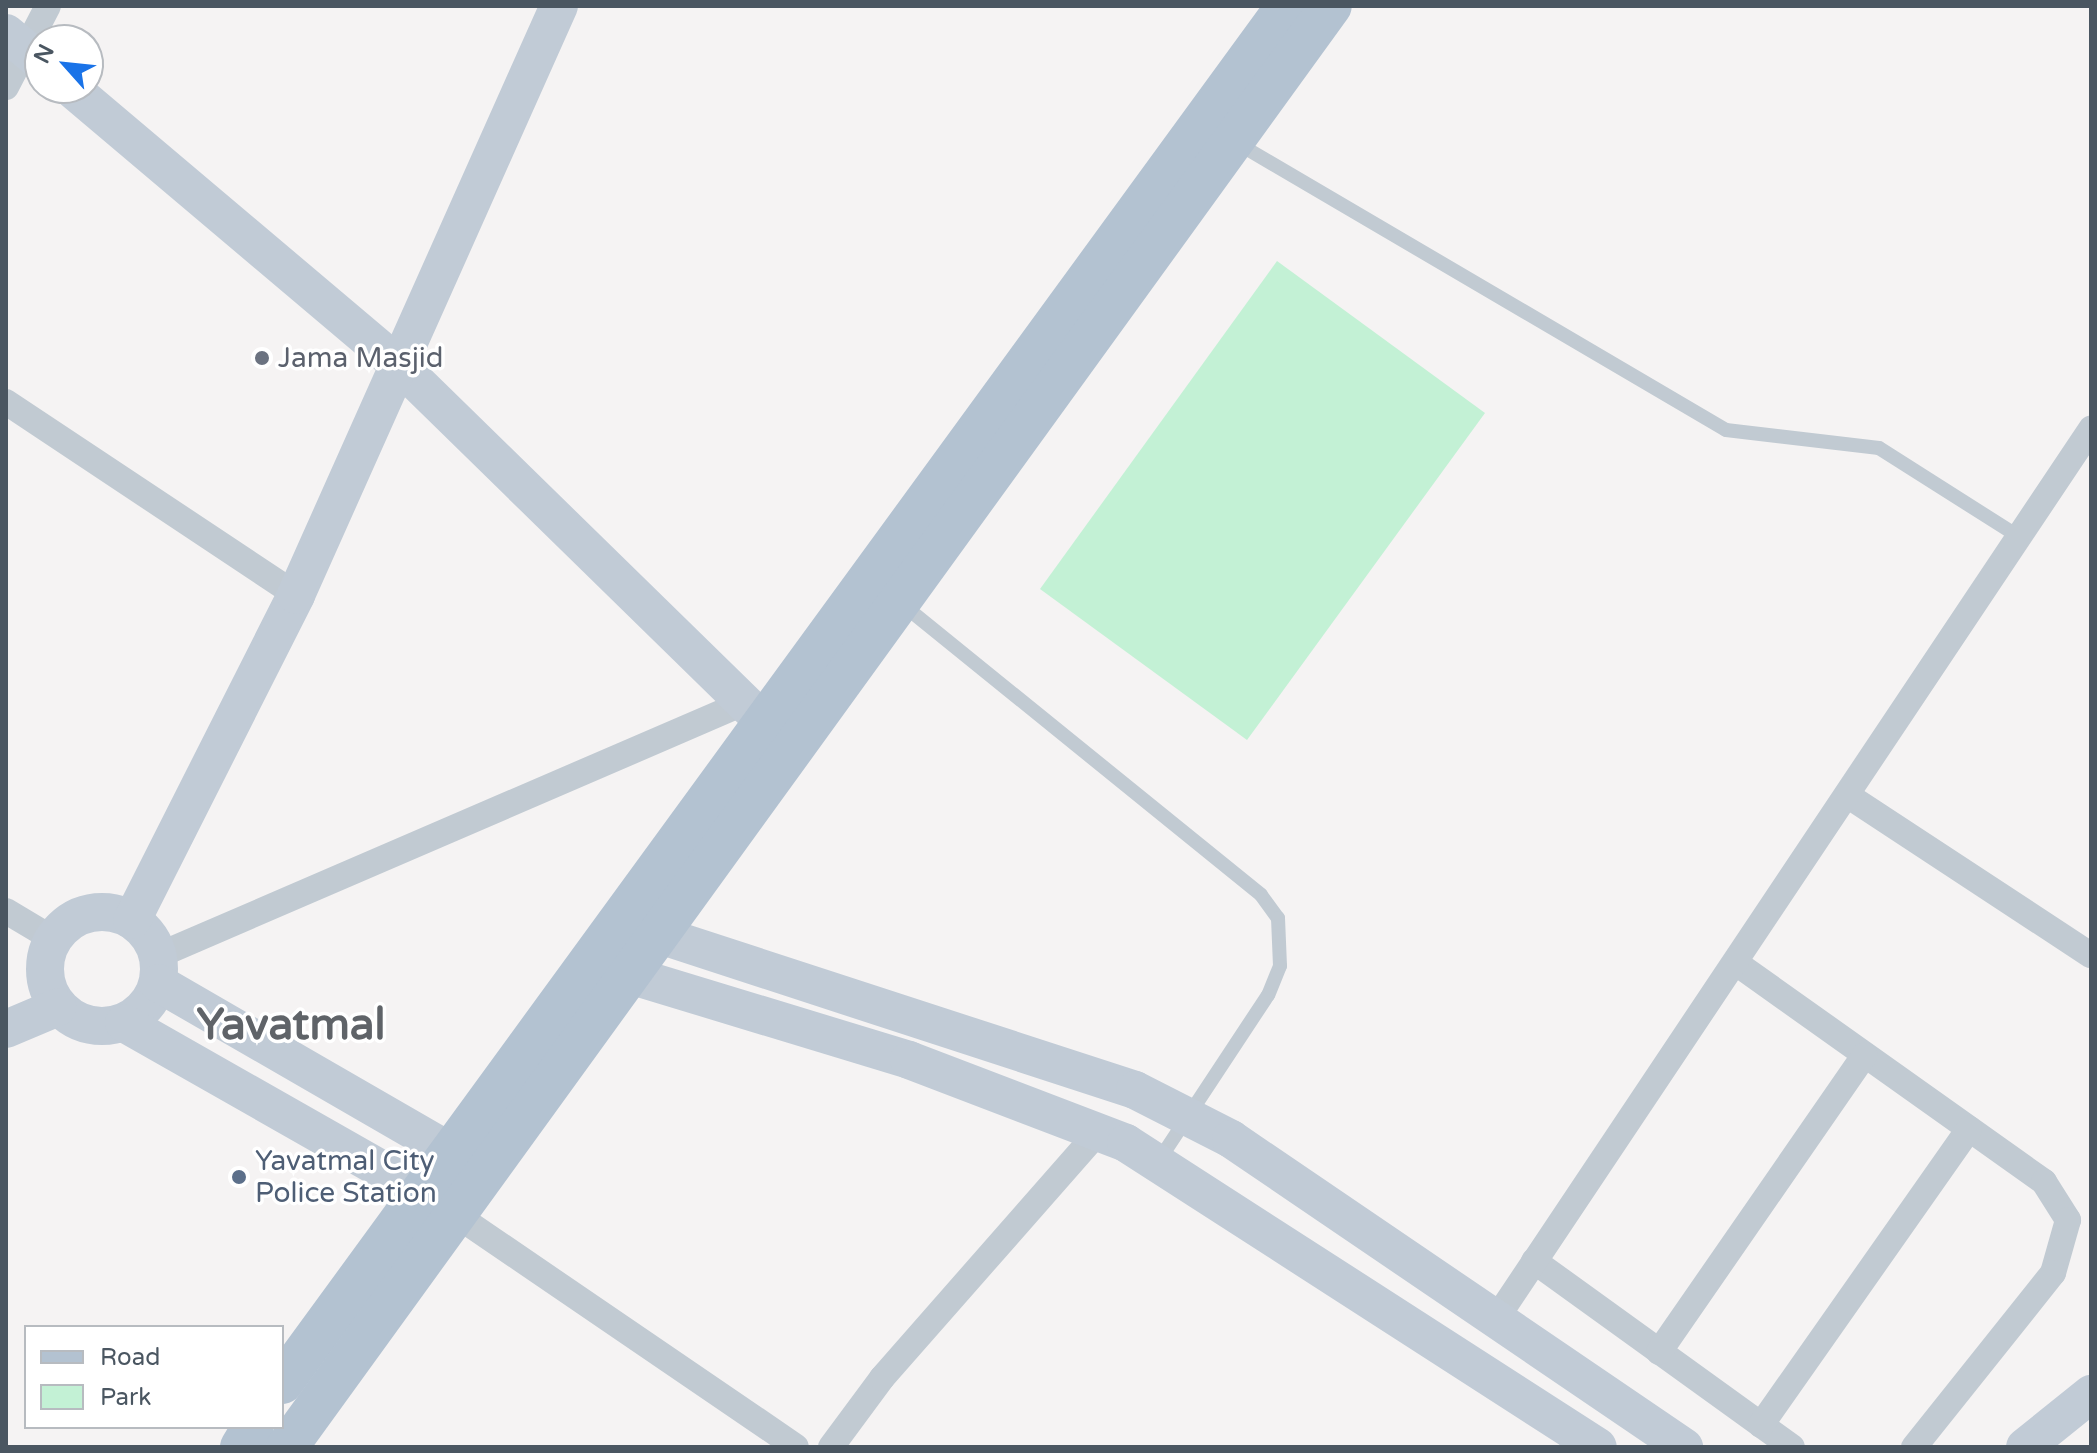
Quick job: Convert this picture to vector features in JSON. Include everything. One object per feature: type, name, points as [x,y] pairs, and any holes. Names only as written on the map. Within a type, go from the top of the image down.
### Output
[{"type":"main road","points":[[1218,132],[1287,6]]},
{"type":"main road","points":[[284,1381],[635,976],[886,591],[1218,132],[1331,6]]},
{"type":"main road","points":[[287,1447],[436,1202],[451,1152],[619,922],[751,713],[886,591]]},
{"type":"main road","points":[[241,1447],[252,1429]]},
{"type":"street","points":[[38,24],[48,6]]},
{"type":"street","points":[[132,920],[296,595],[559,6]]},
{"type":"street","points":[[6,87],[24,48]]},
{"type":"street","points":[[90,104],[398,364],[751,713],[158,970],[124,1023]]},
{"type":"street","points":[[6,402],[296,595]]},
{"type":"street","points":[[1496,1319],[2091,429]]},
{"type":"street","points":[[1847,795],[2091,955]]},
{"type":"street","points":[[6,911],[53,939]]},
{"type":"street","points":[[451,1152],[158,970],[132,920],[116,913],[80,916],[53,939],[45,974],[58,1007],[88,1026],[124,1023],[436,1202],[796,1447]]},
{"type":"street","points":[[619,922],[1073,1064],[1185,1115],[1231,1139],[1684,1447]]},
{"type":"street","points":[[589,962],[909,1060],[1098,1132],[1157,1163],[1598,1447]]},
{"type":"street","points":[[1736,963],[1969,1129],[2057,1198],[2068,1220],[2064,1254],[1914,1447]]},
{"type":"street","points":[[6,1029],[58,1007]]},
{"type":"street","points":[[1659,1352],[1865,1055]]},
{"type":"street","points":[[1761,1425],[1969,1129]]},
{"type":"street","points":[[831,1447],[882,1378],[1098,1132]]},
{"type":"street","points":[[1534,1261],[1792,1447]]},
{"type":"street","points":[[2025,1447],[2091,1394]]},
{"type":"lane","points":[[1218,132],[1726,430],[1879,448],[2019,537]]},
{"type":"lane","points":[[886,591],[1261,895],[1278,918],[1280,966],[1268,995],[1185,1115],[1157,1163]]},
{"type":"green space","points":[[1277,261],[1485,413],[1247,740],[1040,589]]},
{"type":"place","name":"Jama Masjid","points":[[262,358]]},
{"type":"place","name":"Yavatmal City Police Station","points":[[239,1177]]},
{"type":"district","name":"Yavatmal","points":[[291,1026]]}]
